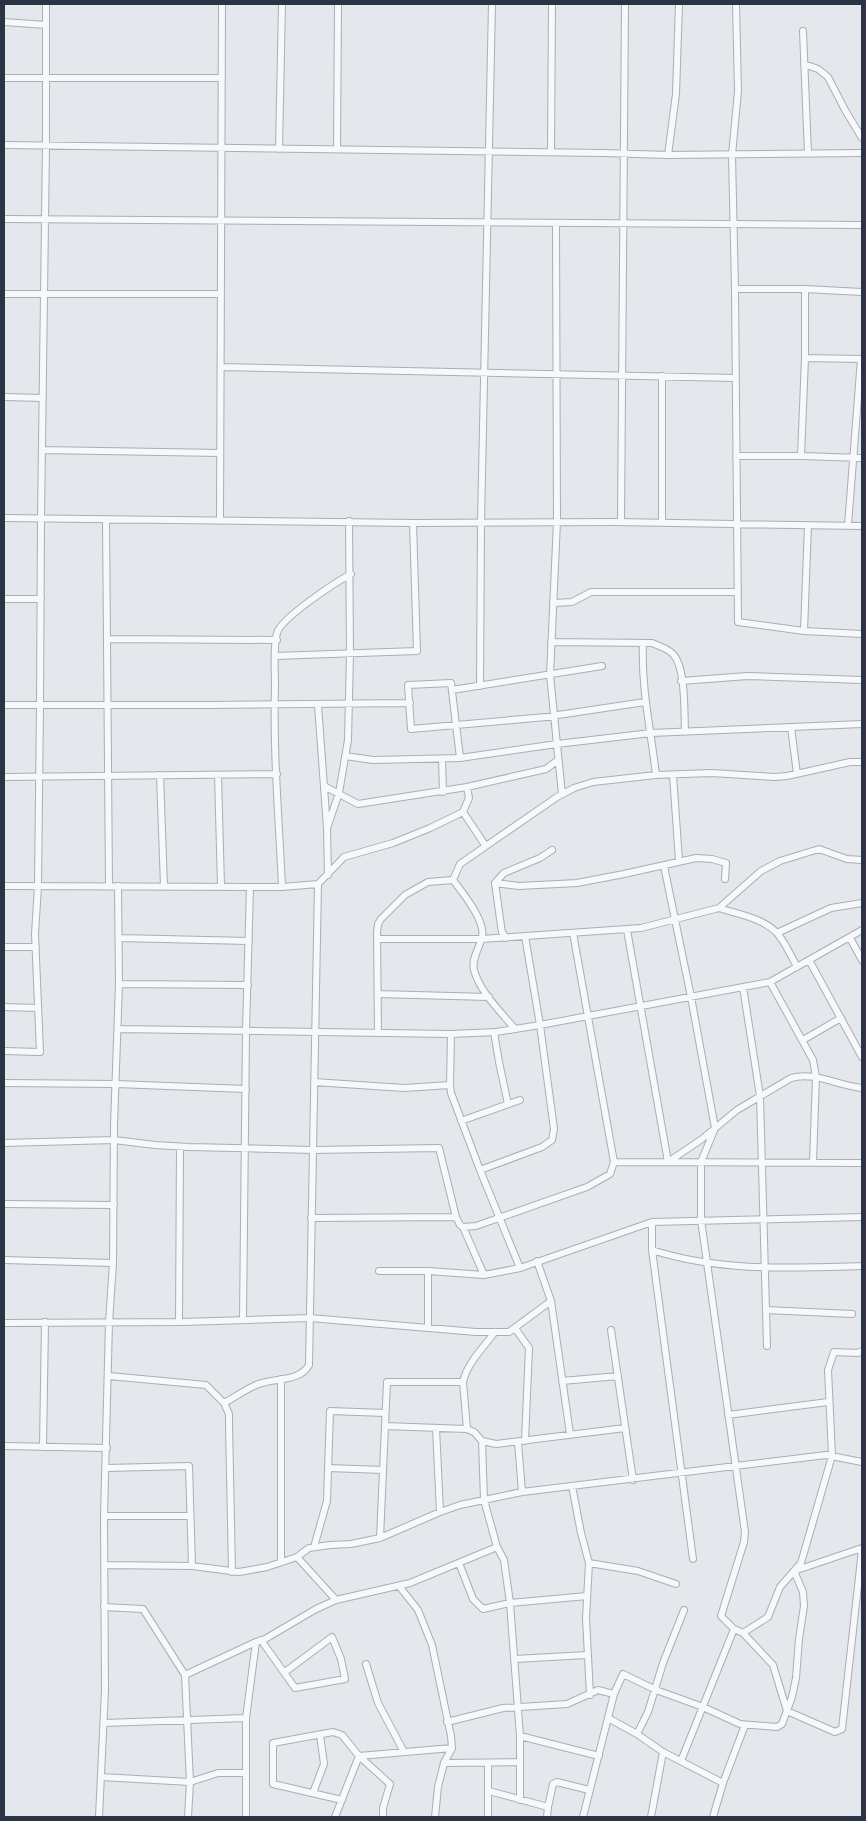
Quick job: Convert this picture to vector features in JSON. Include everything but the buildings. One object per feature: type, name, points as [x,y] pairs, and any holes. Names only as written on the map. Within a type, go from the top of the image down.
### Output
[{"type":"street","points":[[4,1051],[40,1052],[35,934],[38,886],[46,4]]},
{"type":"street","points":[[220,520],[222,4]]},
{"type":"street","points":[[279,149],[282,4]]},
{"type":"street","points":[[336,149],[338,4]]},
{"type":"street","points":[[480,686],[481,522],[492,4]]},
{"type":"street","points":[[551,152],[552,4]]},
{"type":"street","points":[[622,522],[625,4]]},
{"type":"street","points":[[668,155],[676,94],[679,4]]},
{"type":"street","points":[[736,4],[738,91],[732,155],[738,622],[804,631],[862,634]]},
{"type":"street","points":[[4,22],[46,25]]},
{"type":"street","points":[[803,31],[808,154]]},
{"type":"street","points":[[804,64],[818,69],[828,77],[862,138]]},
{"type":"street","points":[[4,78],[222,78]]},
{"type":"street","points":[[4,146],[489,151],[668,155],[862,153]]},
{"type":"street","points":[[4,219],[862,225]]},
{"type":"street","points":[[556,223],[557,522],[550,675],[562,794]]},
{"type":"street","points":[[735,289],[805,289],[862,292]]},
{"type":"street","points":[[801,456],[805,358],[805,289]]},
{"type":"street","points":[[4,294],[221,294]]},
{"type":"street","points":[[805,358],[861,359],[848,525]]},
{"type":"street","points":[[221,367],[735,378]]},
{"type":"street","points":[[662,376],[662,522]]},
{"type":"street","points":[[4,397],[43,398]]},
{"type":"street","points":[[42,450],[220,453]]},
{"type":"street","points":[[736,456],[862,458]]},
{"type":"street","points":[[4,518],[413,522],[662,522],[862,526]]},
{"type":"street","points":[[106,519],[109,886]]},
{"type":"street","points":[[326,828],[339,794],[348,740],[351,574],[349,521]]},
{"type":"street","points":[[275,656],[417,651],[413,522]]},
{"type":"street","points":[[804,631],[808,525]]},
{"type":"street","points":[[282,887],[274,704],[277,631],[290,618],[334,583],[351,574]]},
{"type":"street","points":[[553,603],[572,602],[592,592],[738,592]]},
{"type":"street","points":[[4,599],[41,599]]},
{"type":"street","points":[[107,639],[277,640]]},
{"type":"street","points":[[551,642],[644,643],[663,647],[673,654],[679,665],[682,681],[685,730]]},
{"type":"street","points":[[644,643],[642,668],[645,702],[656,776]]},
{"type":"street","points":[[452,690],[602,666]]},
{"type":"street","points":[[682,681],[748,676],[862,680]]},
{"type":"street","points":[[460,758],[456,725],[452,690],[451,683],[408,685],[411,730],[456,725],[554,716],[645,702]]},
{"type":"street","points":[[4,705],[410,704]]},
{"type":"street","points":[[318,705],[328,874]]},
{"type":"street","points":[[345,756],[373,760],[460,758],[557,744],[685,730],[862,724]]},
{"type":"street","points":[[791,727],[798,774]]},
{"type":"street","points":[[442,759],[443,792]]},
{"type":"street","points":[[324,786],[358,804],[467,787],[546,769],[558,760]]},
{"type":"street","points":[[453,880],[460,864],[485,845],[562,794],[593,782],[673,775],[711,774],[775,777],[798,774],[850,762],[862,762]]},
{"type":"street","points":[[4,777],[277,774]]},
{"type":"street","points":[[218,775],[221,886]]},
{"type":"street","points":[[673,775],[679,861]]},
{"type":"street","points":[[160,776],[164,886]]},
{"type":"street","points":[[4,886],[282,887],[318,884],[344,857],[392,843],[463,812],[469,798],[467,787]]},
{"type":"street","points":[[463,812],[485,845]]},
{"type":"street","points":[[377,939],[482,939],[641,928],[719,908],[761,871],[780,861],[819,849],[847,859],[862,860]]},
{"type":"street","points":[[506,938],[502,932],[495,883],[504,873],[540,858],[552,850]]},
{"type":"street","points":[[495,883],[519,886],[577,883],[696,858],[712,859],[726,863],[725,879]]},
{"type":"street","points":[[664,866],[715,1128],[701,1162],[701,1220],[745,1532],[744,1542],[721,1616],[734,1629],[743,1633],[773,1665],[787,1711],[835,1732],[842,1728],[862,1549],[794,1571]]},
{"type":"street","points":[[378,1033],[378,924],[405,895],[428,882],[453,880]]},
{"type":"street","points":[[453,880],[482,925],[482,939],[473,968],[480,985],[515,1029]]},
{"type":"street","points":[[224,1403],[256,1385],[296,1376],[305,1372],[309,1364],[318,884]]},
{"type":"street","points":[[99,1817],[105,1690],[104,1516],[109,1323],[114,1263],[114,1140],[119,984],[118,886]]},
{"type":"street","points":[[243,1320],[246,1031],[250,886]]},
{"type":"street","points":[[777,933],[832,908],[859,904],[862,910]]},
{"type":"street","points":[[719,908],[764,924],[777,933],[797,967]]},
{"type":"street","points":[[627,930],[668,1162]]},
{"type":"street","points":[[118,1029],[314,1033],[451,1034],[494,1032],[770,982],[862,930]]},
{"type":"street","points":[[463,1227],[476,1226],[500,1218],[603,1179],[610,1174],[614,1162],[572,933]]},
{"type":"street","points":[[480,1170],[542,1147],[552,1140],[554,1129],[540,1025],[525,936]]},
{"type":"street","points":[[119,938],[249,941]]},
{"type":"street","points":[[850,938],[862,960]]},
{"type":"street","points":[[4,947],[36,947]]},
{"type":"street","points":[[809,960],[862,1058]]},
{"type":"street","points":[[770,982],[813,1060],[816,1077],[813,1162]]},
{"type":"street","points":[[119,984],[248,985]]},
{"type":"street","points":[[743,986],[760,1096],[767,1346]]},
{"type":"street","points":[[378,994],[489,997]]},
{"type":"street","points":[[4,1008],[38,1008]]},
{"type":"street","points":[[803,1040],[841,1018]]},
{"type":"street","points":[[494,1032],[498,1062],[508,1104]]},
{"type":"street","points":[[451,1034],[450,1085],[461,1121],[520,1268]]},
{"type":"street","points":[[668,1162],[737,1110],[791,1078],[797,1076],[816,1077],[850,1087],[862,1088]]},
{"type":"street","points":[[314,1082],[404,1088],[450,1085]]},
{"type":"street","points":[[4,1083],[116,1084],[246,1089]]},
{"type":"street","points":[[461,1121],[520,1100]]},
{"type":"street","points":[[4,1143],[114,1140],[154,1146],[180,1147],[312,1150],[439,1148],[456,1217],[463,1227],[484,1275]]},
{"type":"street","points":[[180,1147],[180,1322]]},
{"type":"street","points":[[614,1162],[862,1163]]},
{"type":"street","points":[[4,1204],[114,1205]]},
{"type":"street","points":[[380,1271],[428,1271],[484,1275],[520,1268],[652,1222],[862,1216]]},
{"type":"street","points":[[311,1218],[456,1217]]},
{"type":"street","points":[[652,1222],[652,1250],[693,1559]]},
{"type":"street","points":[[652,1250],[672,1256],[707,1262],[795,1268],[862,1266]]},
{"type":"street","points":[[4,1260],[114,1263]]},
{"type":"street","points":[[537,1261],[552,1301],[570,1434]]},
{"type":"street","points":[[428,1271],[428,1328]]},
{"type":"street","points":[[4,1323],[180,1322],[310,1318],[428,1328],[509,1332],[552,1301]]},
{"type":"street","points":[[766,1310],[852,1314]]},
{"type":"street","points":[[43,1447],[45,1322]]},
{"type":"street","points":[[515,1328],[529,1348],[521,1442],[522,1492]]},
{"type":"street","points":[[611,1330],[633,1480]]},
{"type":"street","points":[[467,1429],[463,1382],[469,1367],[495,1332]]},
{"type":"street","points":[[743,1633],[768,1617],[780,1587],[801,1562],[832,1456],[828,1370],[834,1352],[858,1354],[862,1351]]},
{"type":"street","points":[[109,1376],[206,1385],[224,1403],[229,1414],[230,1424],[232,1572]]},
{"type":"street","points":[[562,1381],[618,1376]]},
{"type":"street","points":[[281,1562],[282,1379]]},
{"type":"street","points":[[380,1538],[387,1382],[463,1382]]},
{"type":"street","points":[[728,1415],[828,1402]]},
{"type":"street","points":[[314,1547],[327,1501],[330,1410],[385,1413]]},
{"type":"street","points":[[385,1426],[467,1429],[474,1432],[482,1440],[496,1444],[625,1428]]},
{"type":"street","points":[[436,1428],[440,1512]]},
{"type":"street","points":[[482,1440],[484,1500],[496,1547],[504,1560],[510,1603],[520,1736],[520,1800]]},
{"type":"street","points":[[4,1446],[107,1448]]},
{"type":"street","points":[[105,1565],[192,1566],[239,1572],[267,1567],[297,1557],[309,1548],[351,1544],[380,1538],[460,1505],[522,1492],[826,1455],[862,1462]]},
{"type":"street","points":[[106,1468],[189,1466],[192,1566]]},
{"type":"street","points":[[328,1468],[383,1470]]},
{"type":"street","points":[[572,1486],[589,1563],[587,1655],[590,1694]]},
{"type":"street","points":[[104,1516],[190,1516]]},
{"type":"street","points":[[185,1675],[258,1641],[336,1600],[410,1583],[496,1547]]},
{"type":"street","points":[[297,1557],[336,1600]]},
{"type":"street","points":[[459,1563],[467,1586],[478,1606],[483,1609],[510,1603],[587,1596]]},
{"type":"street","points":[[589,1563],[638,1571],[676,1584]]},
{"type":"street","points":[[583,1817],[614,1694],[623,1674],[656,1690],[745,1725],[777,1726],[782,1724],[792,1697],[796,1678],[804,1606],[803,1592],[794,1571]]},
{"type":"street","points":[[399,1586],[418,1610],[432,1645],[452,1748],[444,1764],[438,1787],[435,1817]]},
{"type":"street","points":[[104,1607],[143,1609],[155,1624],[185,1675],[190,1782],[188,1817]]},
{"type":"street","points":[[637,1734],[656,1690],[663,1663],[684,1610]]},
{"type":"street","points":[[682,1762],[734,1629]]},
{"type":"street","points":[[258,1641],[285,1672],[295,1688],[345,1679],[341,1659],[332,1637],[285,1672]]},
{"type":"street","points":[[246,1817],[248,1742],[246,1718],[258,1641]]},
{"type":"street","points":[[515,1659],[587,1655]]},
{"type":"street","points":[[366,1664],[378,1703],[404,1752]]},
{"type":"street","points":[[447,1722],[503,1708],[560,1706],[602,1690],[614,1694]]},
{"type":"street","points":[[104,1724],[246,1718]]},
{"type":"street","points":[[608,1718],[637,1734],[663,1752],[722,1783]]},
{"type":"street","points":[[713,1817],[722,1783],[745,1725]]},
{"type":"street","points":[[342,1800],[273,1784],[273,1743],[333,1732],[342,1735],[359,1756],[390,1784],[384,1802],[383,1817]]},
{"type":"street","points":[[313,1794],[324,1764],[320,1735]]},
{"type":"street","points":[[520,1736],[599,1756]]},
{"type":"street","points":[[359,1756],[452,1748]]},
{"type":"street","points":[[651,1817],[663,1752]]},
{"type":"street","points":[[336,1817],[359,1756]]},
{"type":"street","points":[[444,1764],[520,1762]]},
{"type":"street","points":[[488,1763],[488,1817]]},
{"type":"street","points":[[101,1777],[190,1782],[218,1773],[246,1774]]},
{"type":"street","points":[[547,1817],[553,1784],[556,1782],[589,1790]]},
{"type":"street","points":[[489,1791],[548,1807]]}]
